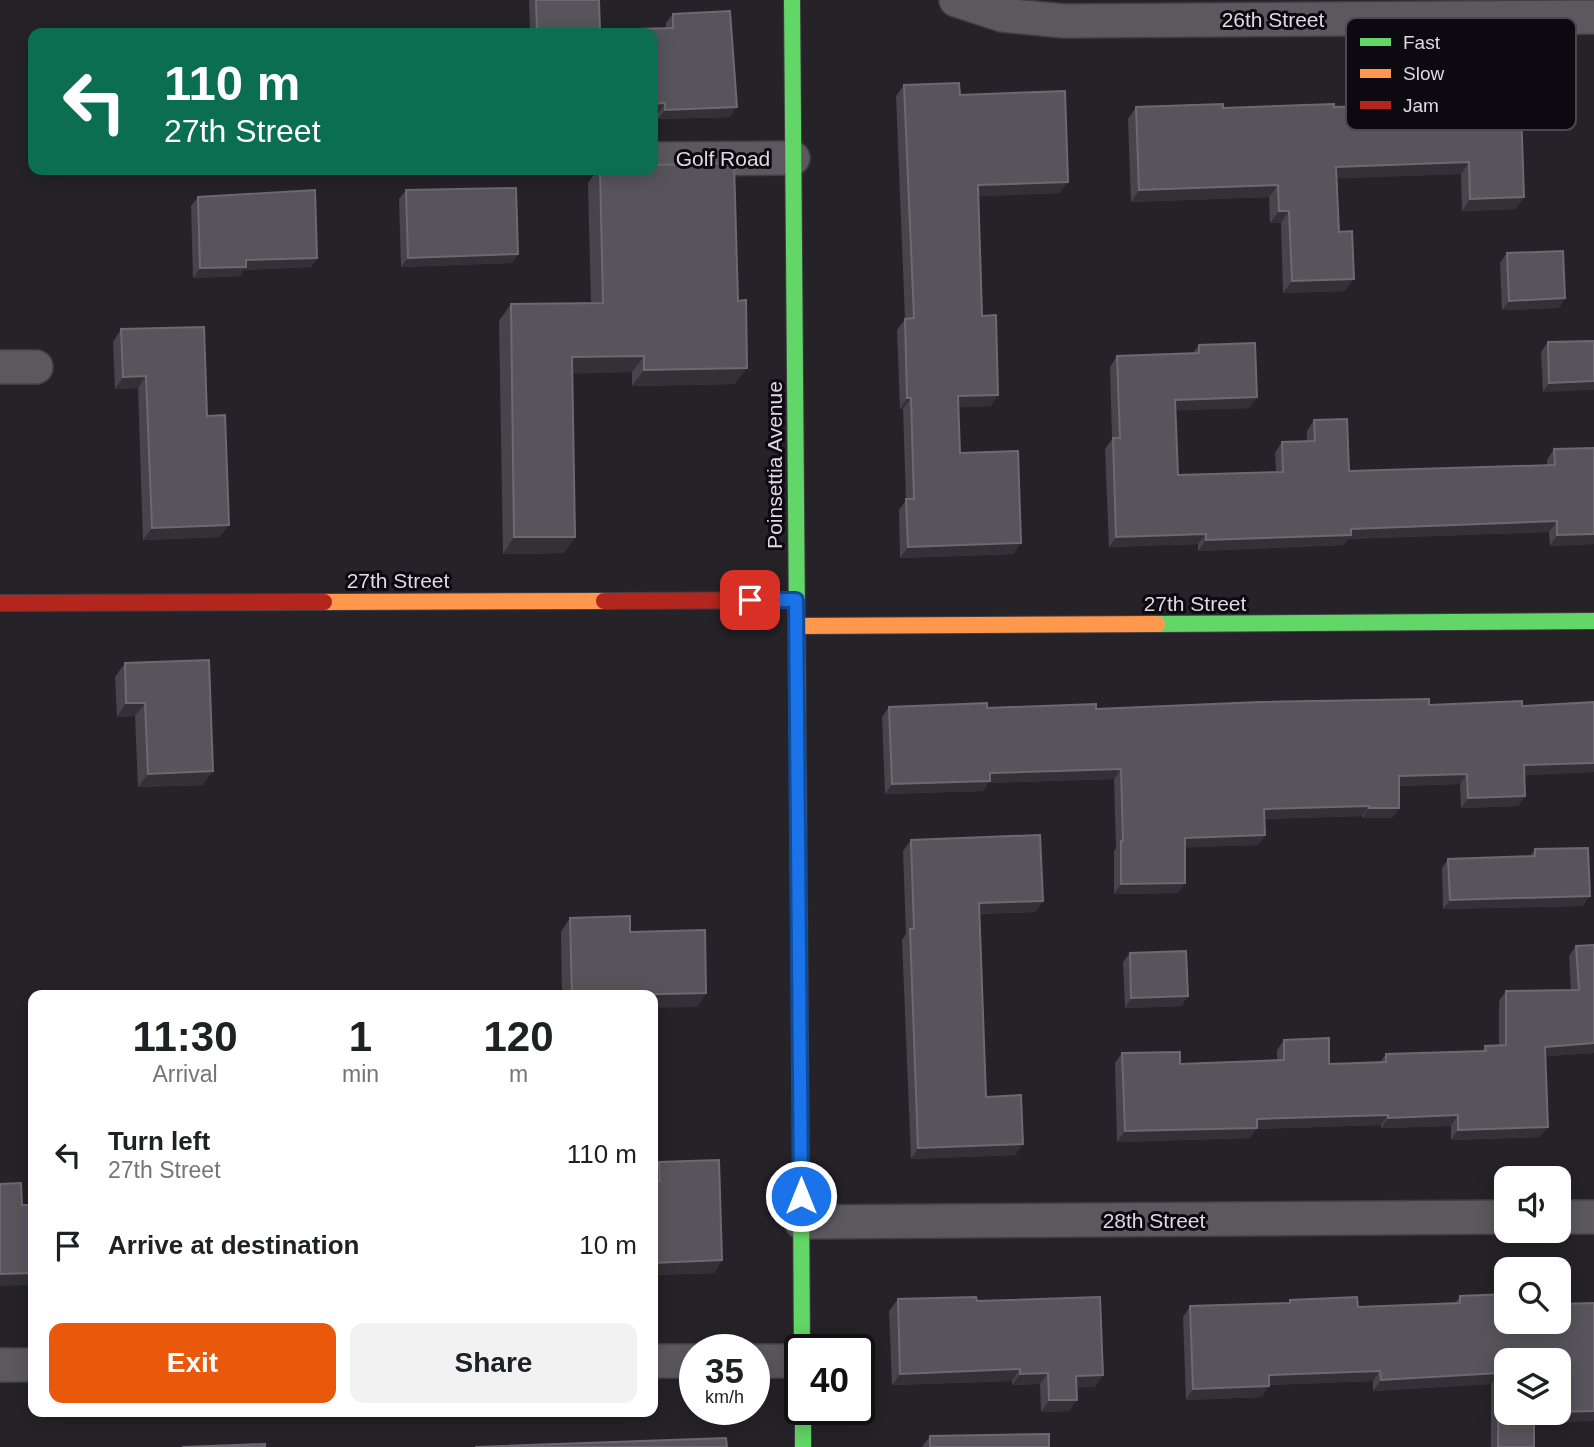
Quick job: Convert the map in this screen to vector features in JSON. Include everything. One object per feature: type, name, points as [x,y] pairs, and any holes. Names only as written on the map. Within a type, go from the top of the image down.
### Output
[{"type":"street","name":"Poinsettia Avenue","points":[[792,0],[802,1334]]},
{"type":"street","name":"26th Street","points":[[956,0],[1003,15],[1075,21],[1346,19]]},
{"type":"street","name":"26th Street","points":[[1464,18],[1594,17]]},
{"type":"street","name":"Golf Road","points":[[658,159],[793,158]]},
{"type":"street","points":[[0,367],[36,367]]},
{"type":"street","name":"27th Street","points":[[0,603],[796,600]]},
{"type":"street","name":"27th Street","points":[[797,626],[1594,621]]},
{"type":"street","name":"28th Street","points":[[801,1222],[1494,1217]]},
{"type":"street","points":[[1571,1217],[1594,1217]]},
{"type":"street","points":[[658,1361],[679,1361]]},
{"type":"street","points":[[0,1365],[28,1365]]},
{"type":"street","points":[[803,1425],[803,1447]]},
{"type":"building","points":[[536,0],[599,0],[600,28],[537,28]]},
{"type":"building","points":[[730,11],[737,107],[665,110],[665,103],[658,104],[658,28],[673,28],[673,14]]},
{"type":"building","points":[[959,83],[960,95],[1065,91],[1068,182],[978,185],[982,316],[996,315],[998,395],[958,396],[960,453],[1018,451],[1021,543],[908,547],[906,499],[914,499],[905,319],[914,318],[904,85]]},
{"type":"building","points":[[1223,104],[1223,108],[1334,104],[1334,107],[1346,107],[1346,130],[1522,130],[1524,197],[1470,199],[1469,162],[1336,167],[1339,232],[1352,231],[1354,279],[1292,281],[1289,211],[1279,211],[1278,185],[1139,190],[1136,107]]},
{"type":"building","points":[[734,163],[738,301],[746,300],[747,368],[644,370],[644,356],[572,357],[575,537],[514,537],[511,304],[603,303],[600,175],[658,175],[658,165]]},
{"type":"building","points":[[516,188],[518,254],[408,258],[406,190]]},
{"type":"building","points":[[315,190],[317,258],[246,260],[246,267],[200,268],[198,197]]},
{"type":"building","points":[[1563,251],[1565,298],[1509,301],[1507,253]]},
{"type":"building","points":[[204,327],[207,416],[225,415],[229,525],[152,528],[146,376],[123,377],[121,329]]},
{"type":"building","points":[[1594,341],[1594,381],[1549,383],[1548,342]]},
{"type":"building","points":[[1255,343],[1257,397],[1175,400],[1178,475],[1283,472],[1282,442],[1315,441],[1314,420],[1347,419],[1349,471],[1555,465],[1554,449],[1594,448],[1594,534],[1557,535],[1557,521],[1351,529],[1351,535],[1206,540],[1206,534],[1116,537],[1113,438],[1120,438],[1117,356],[1199,353],[1199,345]]},
{"type":"building","points":[[209,660],[213,771],[148,774],[145,703],[126,703],[125,663]]},
{"type":"building","points":[[1429,699],[1429,705],[1522,701],[1522,706],[1594,702],[1594,763],[1524,765],[1525,796],[1468,798],[1467,774],[1399,776],[1399,808],[1369,806],[1264,809],[1265,835],[1185,838],[1185,883],[1121,884],[1121,769],[990,773],[990,781],[892,784],[889,707],[987,703],[987,708],[1096,704],[1096,709]]},
{"type":"building","points":[[1040,835],[1043,901],[979,903],[986,1097],[1021,1095],[1023,1144],[918,1148],[910,929],[914,929],[911,840]]},
{"type":"building","points":[[1588,848],[1590,896],[1450,900],[1448,859],[1535,856],[1535,849]]},
{"type":"building","points":[[630,916],[630,932],[705,930],[706,993],[658,994],[658,990],[572,990],[570,918]]},
{"type":"building","points":[[1594,945],[1594,1043],[1545,1047],[1548,1127],[1458,1130],[1458,1115],[1388,1118],[1388,1115],[1257,1119],[1257,1128],[1125,1131],[1122,1053],[1180,1052],[1180,1064],[1284,1060],[1284,1040],[1329,1038],[1329,1064],[1386,1062],[1386,1054],[1486,1051],[1485,1046],[1506,1045],[1506,991],[1579,990],[1576,946]]},
{"type":"building","points":[[1186,951],[1188,996],[1131,998],[1130,953]]},
{"type":"building","points":[[719,1160],[722,1260],[658,1263],[659,1162]]},
{"type":"building","points":[[21,1183],[22,1205],[28,1205],[28,1273],[0,1274],[0,1184]]},
{"type":"building","points":[[1494,1295],[1494,1334],[1571,1334],[1571,1304],[1594,1303],[1594,1411],[1571,1412],[1571,1348],[1494,1348],[1494,1373],[1381,1380],[1380,1371],[1269,1375],[1269,1386],[1193,1389],[1190,1306],[1290,1303],[1290,1300],[1357,1297],[1358,1307],[1460,1303],[1460,1296]]},
{"type":"building","points":[[976,1297],[977,1301],[1100,1297],[1103,1375],[1076,1376],[1077,1400],[1049,1400],[1048,1373],[1020,1374],[1020,1369],[900,1374],[898,1299]]},
{"type":"building","points":[[1498,1425],[1534,1425],[1534,1447],[1498,1447]]},
{"type":"building","points":[[1049,1434],[1049,1447],[930,1447],[930,1436]]},
{"type":"building","points":[[726,1438],[727,1447],[475,1447]]},
{"type":"building","points":[[265,1444],[265,1447],[182,1447]]},
{"type":"traffic: fast","points":[[792,0],[797,624]]},
{"type":"traffic: fast","points":[[1157,624],[1594,621]]},
{"type":"traffic: fast","points":[[800,1031],[802,1334]]},
{"type":"traffic: fast","points":[[803,1425],[803,1447]]},
{"type":"traffic: slow","points":[[324,602],[604,601]]},
{"type":"traffic: slow","points":[[797,624],[800,1031]]},
{"type":"traffic: slow","points":[[797,626],[1157,624]]},
{"type":"traffic: jam","points":[[604,601],[796,600]]},
{"type":"traffic: jam","points":[[0,603],[324,602]]},
{"type":"route","points":[[750,600],[796,600],[801,1196]]}]
